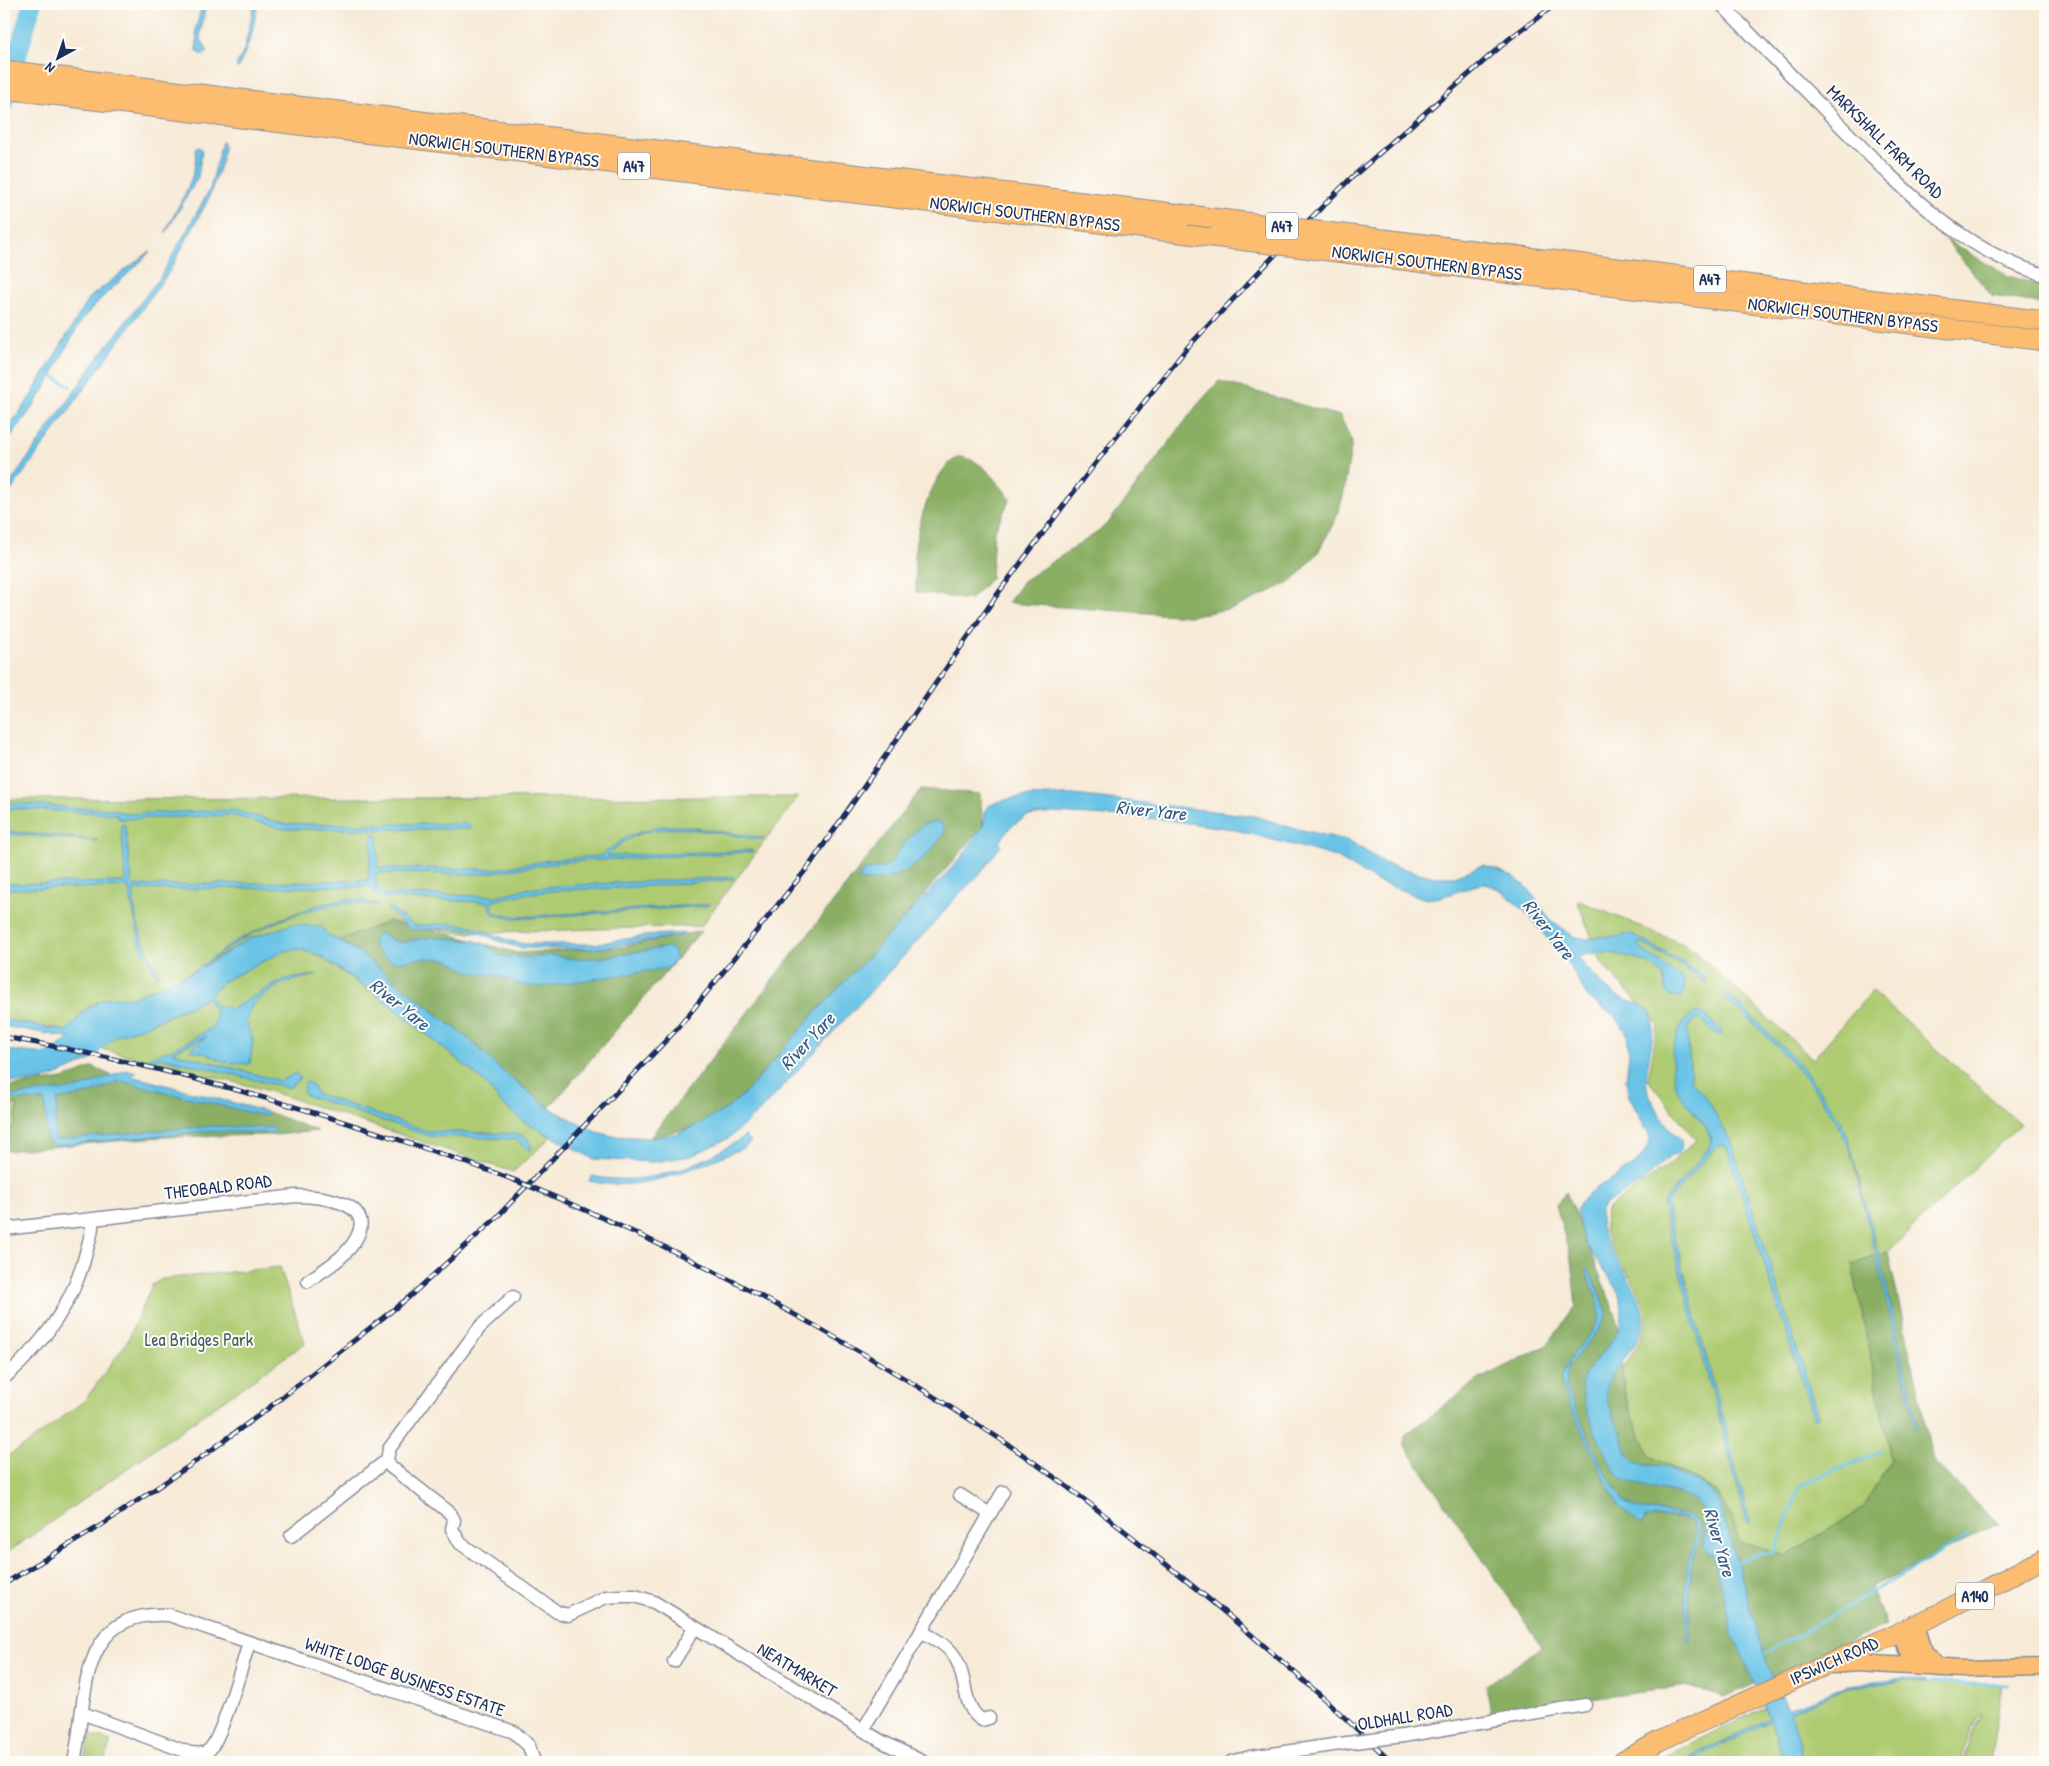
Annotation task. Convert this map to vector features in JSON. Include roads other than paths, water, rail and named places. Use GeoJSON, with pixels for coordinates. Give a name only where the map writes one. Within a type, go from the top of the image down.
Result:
{"type":"FeatureCollection","features":[{"type":"Feature","properties":{"kind":"highway","name":"NORWICH SOUTHERN BYPASS"},"geometry":{"type":"LineString","coordinates":[[4,70],[2045,321]]}},
{"type":"Feature","properties":{"kind":"highway","name":"NORWICH SOUTHERN BYPASS"},"geometry":{"type":"LineString","coordinates":[[4,89],[1394,259],[1990,333],[2045,342]]}},
{"type":"Feature","properties":{"kind":"highway","name":"IPSWICH ROAD"},"geometry":{"type":"LineString","coordinates":[[1622,1762],[1659,1741],[1980,1594],[2045,1558]]}},
{"type":"Feature","properties":{"kind":"main road"},"geometry":{"type":"LineString","coordinates":[[1908,1628],[1924,1651],[1931,1667]]}},
{"type":"Feature","properties":{"kind":"main road"},"geometry":{"type":"LineString","coordinates":[[1828,1665],[1856,1663],[1931,1667],[2045,1667]]}},
{"type":"Feature","properties":{"kind":"street","name":"MARKSHALL FARM ROAD"},"geometry":{"type":"LineString","coordinates":[[1721,4],[1852,137],[1919,201],[1976,245],[2016,265],[2045,275]]}},
{"type":"Feature","properties":{"kind":"street","name":"THEOBALD ROAD"},"geometry":{"type":"LineString","coordinates":[[4,1229],[279,1198],[307,1196],[330,1199],[346,1204],[355,1212],[361,1228],[357,1237],[324,1278],[308,1281]]}},
{"type":"Feature","properties":{"kind":"street"},"geometry":{"type":"LineString","coordinates":[[4,1378],[36,1346],[72,1295],[84,1263],[92,1219]]}},
{"type":"Feature","properties":{"kind":"street"},"geometry":{"type":"LineString","coordinates":[[291,1536],[388,1460],[389,1449],[480,1326],[513,1297]]}},
{"type":"Feature","properties":{"kind":"street","name":"NEATMARKET"},"geometry":{"type":"LineString","coordinates":[[388,1460],[398,1474],[450,1513],[454,1520],[452,1528],[460,1543],[557,1612],[568,1615],[606,1597],[635,1596],[654,1602],[863,1730],[923,1762]]}},
{"type":"Feature","properties":{"kind":"street"},"geometry":{"type":"LineString","coordinates":[[863,1730],[1003,1492]]}},
{"type":"Feature","properties":{"kind":"street"},"geometry":{"type":"LineString","coordinates":[[960,1495],[990,1514]]}},
{"type":"Feature","properties":{"kind":"street","name":"WHITE LODGE BUSINESS ESTATE"},"geometry":{"type":"LineString","coordinates":[[74,1762],[88,1669],[94,1652],[103,1638],[115,1627],[128,1620],[143,1615],[169,1615],[514,1732],[529,1746],[534,1762]]}},
{"type":"Feature","properties":{"kind":"street"},"geometry":{"type":"LineString","coordinates":[[674,1661],[694,1627]]}},
{"type":"Feature","properties":{"kind":"street"},"geometry":{"type":"LineString","coordinates":[[921,1631],[942,1643],[954,1655],[962,1670],[968,1703],[973,1715],[982,1720],[990,1718]]}},
{"type":"Feature","properties":{"kind":"street"},"geometry":{"type":"LineString","coordinates":[[82,1713],[190,1753],[200,1754],[208,1750],[218,1734],[249,1643]]}},
{"type":"Feature","properties":{"kind":"street","name":"OLDHALL ROAD"},"geometry":{"type":"LineString","coordinates":[[1230,1762],[1250,1756],[1404,1736],[1585,1705]]}},
{"type":"Feature","properties":{"kind":"street","name":"NEATMARKET"},"geometry":{"type":"LineString","coordinates":[[882,1741],[906,1762]]}},
{"type":"Feature","properties":{"kind":"water"},"geometry":{"type":"Polygon","coordinates":[[[25,4],[37,4],[33,12],[23,61],[11,60],[25,4]]]}},
{"type":"Feature","properties":{"kind":"water"},"geometry":{"type":"Polygon","coordinates":[[[202,4],[206,4],[200,37],[208,52],[202,56],[197,51],[196,29],[202,4]]]}},
{"type":"Feature","properties":{"kind":"water"},"geometry":{"type":"Polygon","coordinates":[[[254,4],[258,4],[251,37],[238,69],[236,65],[244,51],[254,4]]]}},
{"type":"Feature","properties":{"kind":"water"},"geometry":{"type":"Polygon","coordinates":[[[222,141],[224,147],[222,161],[208,200],[169,272],[4,500],[4,492],[97,359],[161,276],[210,189],[222,141]]]}},
{"type":"Feature","properties":{"kind":"water"},"geometry":{"type":"Polygon","coordinates":[[[198,147],[202,149],[198,177],[165,234],[186,192],[194,170],[196,160],[195,149],[198,147]]]}},
{"type":"Feature","properties":{"kind":"water"},"geometry":{"type":"Polygon","coordinates":[[[150,251],[99,300],[83,319],[41,394],[4,445],[4,433],[27,402],[89,298],[150,251]]]}},
{"type":"Feature","properties":{"kind":"water","name":"River Yare"},"geometry":{"type":"Polygon","coordinates":[[[1042,795],[1075,795],[1255,816],[1289,827],[1350,841],[1384,863],[1434,877],[1455,877],[1482,865],[1487,866],[1512,876],[1527,887],[1552,922],[1575,937],[1588,939],[1606,936],[1617,937],[1630,933],[1682,962],[1706,979],[1706,983],[1675,961],[1641,943],[1638,944],[1639,947],[1684,980],[1685,992],[1681,997],[1670,997],[1662,975],[1647,963],[1610,953],[1597,953],[1578,958],[1610,990],[1623,999],[1645,1007],[1650,1012],[1653,1019],[1653,1028],[1646,1078],[1648,1090],[1666,1123],[1682,1140],[1681,1150],[1677,1155],[1673,1154],[1642,1182],[1605,1204],[1600,1212],[1601,1226],[1606,1239],[1636,1293],[1643,1319],[1637,1341],[1616,1369],[1607,1386],[1608,1404],[1620,1430],[1626,1452],[1631,1458],[1639,1463],[1668,1468],[1683,1477],[1699,1483],[1712,1491],[1719,1501],[1764,1655],[1772,1677],[1788,1709],[1847,1685],[1902,1679],[1926,1679],[1926,1681],[1905,1681],[1847,1687],[1790,1712],[1806,1762],[1784,1762],[1771,1721],[1687,1762],[1681,1762],[1770,1718],[1733,1635],[1712,1553],[1707,1555],[1708,1550],[1704,1546],[1705,1524],[1703,1512],[1697,1502],[1686,1496],[1644,1486],[1620,1476],[1612,1467],[1603,1448],[1583,1397],[1583,1379],[1617,1332],[1621,1322],[1622,1311],[1618,1293],[1585,1242],[1576,1209],[1590,1192],[1638,1161],[1649,1146],[1650,1137],[1628,1094],[1626,1081],[1629,1052],[1627,1033],[1616,1017],[1587,997],[1572,969],[1525,911],[1501,890],[1486,884],[1477,885],[1441,897],[1426,899],[1376,881],[1336,857],[1232,829],[1160,819],[1054,813],[1027,816],[1010,827],[999,843],[1001,846],[979,875],[954,899],[936,921],[760,1111],[729,1138],[691,1156],[653,1162],[594,1159],[523,1121],[501,1103],[484,1082],[385,1001],[321,956],[299,949],[284,951],[222,982],[210,996],[216,1005],[231,1009],[285,979],[317,975],[282,983],[253,1003],[246,1021],[253,1040],[250,1064],[224,1062],[205,1053],[190,1050],[207,1036],[173,1052],[280,1081],[296,1073],[300,1078],[289,1088],[159,1057],[151,1062],[143,1060],[180,1046],[213,1027],[216,1013],[207,998],[143,1027],[115,1036],[91,1060],[53,1077],[31,1082],[4,1082],[4,1050],[47,1054],[70,1038],[4,1026],[4,1020],[67,1031],[84,1011],[96,1003],[109,997],[132,998],[195,971],[232,943],[278,920],[317,905],[349,899],[362,900],[379,905],[349,903],[310,910],[290,917],[234,944],[202,968],[248,939],[293,924],[321,927],[330,936],[357,951],[470,1040],[499,1068],[549,1108],[597,1132],[612,1136],[654,1138],[676,1134],[728,1108],[746,1092],[817,1011],[961,858],[983,826],[986,808],[994,803],[1016,798],[1042,795]]]}},
{"type":"Feature","properties":{"kind":"water"},"geometry":{"type":"Polygon","coordinates":[[[4,802],[73,808],[112,809],[127,814],[233,810],[284,824],[469,824],[472,826],[469,829],[283,829],[231,815],[120,819],[116,814],[4,808],[4,802]]]}},
{"type":"Feature","properties":{"kind":"water"},"geometry":{"type":"Polygon","coordinates":[[[940,822],[945,830],[930,852],[920,861],[897,875],[884,879],[858,880],[865,870],[884,868],[890,864],[903,845],[922,825],[940,822]]]}},
{"type":"Feature","properties":{"kind":"water"},"geometry":{"type":"Polygon","coordinates":[[[121,824],[125,825],[132,883],[134,886],[368,880],[373,834],[378,836],[378,868],[494,869],[550,860],[600,856],[628,836],[660,826],[683,826],[764,838],[754,839],[685,829],[668,829],[636,835],[621,844],[607,856],[752,850],[753,852],[562,862],[481,874],[376,873],[377,885],[385,894],[496,896],[525,889],[556,886],[734,877],[734,879],[675,884],[537,892],[491,902],[495,913],[518,917],[710,904],[708,906],[516,919],[494,915],[487,902],[385,898],[379,896],[369,886],[134,890],[135,911],[138,923],[149,955],[159,974],[158,977],[141,947],[128,887],[4,889],[4,884],[126,882],[121,824]]]}},
{"type":"Feature","properties":{"kind":"water"},"geometry":{"type":"Polygon","coordinates":[[[4,831],[99,841],[9,834],[4,833],[4,831]]]}},
{"type":"Feature","properties":{"kind":"water"},"geometry":{"type":"Polygon","coordinates":[[[389,907],[415,926],[447,923],[472,926],[510,941],[525,944],[594,944],[652,935],[684,933],[684,935],[601,948],[522,948],[506,944],[473,930],[452,928],[411,930],[390,912],[389,907]]]}},
{"type":"Feature","properties":{"kind":"water"},"geometry":{"type":"Polygon","coordinates":[[[379,933],[399,943],[432,937],[476,941],[485,944],[499,956],[531,958],[551,955],[573,959],[599,958],[668,947],[674,951],[675,960],[668,968],[540,987],[522,985],[498,976],[470,972],[446,959],[425,958],[394,962],[384,957],[375,949],[373,939],[379,933]]]}},
{"type":"Feature","properties":{"kind":"water"},"geometry":{"type":"Polygon","coordinates":[[[1729,995],[1797,1061],[1830,1104],[1847,1134],[1882,1267],[1918,1428],[1916,1429],[1857,1174],[1847,1144],[1832,1115],[1805,1078],[1759,1029],[1725,998],[1729,995]]]}},
{"type":"Feature","properties":{"kind":"water"},"geometry":{"type":"Polygon","coordinates":[[[1696,1012],[1704,1014],[1722,1032],[1721,1035],[1717,1035],[1700,1019],[1695,1020],[1687,1029],[1691,1081],[1708,1100],[1732,1144],[1818,1416],[1814,1419],[1726,1145],[1715,1148],[1666,1204],[1750,1522],[1747,1523],[1662,1204],[1708,1149],[1711,1142],[1706,1128],[1678,1091],[1673,1070],[1673,1047],[1676,1037],[1688,1018],[1696,1012]]]}},
{"type":"Feature","properties":{"kind":"water"},"geometry":{"type":"Polygon","coordinates":[[[127,1070],[137,1072],[131,1076],[268,1112],[265,1115],[260,1115],[120,1081],[89,1094],[57,1100],[54,1140],[213,1126],[273,1128],[277,1130],[271,1133],[206,1131],[53,1146],[47,1138],[45,1101],[8,1099],[10,1096],[79,1088],[127,1070]]]}},
{"type":"Feature","properties":{"kind":"water"},"geometry":{"type":"Polygon","coordinates":[[[305,1081],[311,1084],[317,1094],[427,1131],[519,1134],[527,1138],[532,1148],[529,1150],[515,1139],[429,1136],[307,1096],[303,1093],[305,1081]]]}},
{"type":"Feature","properties":{"kind":"water"},"geometry":{"type":"Polygon","coordinates":[[[745,1136],[751,1142],[743,1148],[668,1177],[629,1184],[589,1181],[592,1176],[632,1179],[672,1172],[710,1157],[745,1136]]]}},
{"type":"Feature","properties":{"kind":"water"},"geometry":{"type":"Polygon","coordinates":[[[1589,1269],[1607,1312],[1598,1331],[1568,1365],[1566,1389],[1602,1466],[1624,1502],[1642,1510],[1687,1515],[1699,1524],[1700,1538],[1692,1561],[1690,1581],[1690,1643],[1688,1642],[1686,1581],[1688,1562],[1696,1535],[1694,1526],[1687,1519],[1670,1516],[1646,1518],[1642,1525],[1620,1508],[1563,1391],[1562,1377],[1565,1366],[1594,1329],[1598,1319],[1599,1308],[1596,1294],[1586,1271],[1589,1269]]]}},
{"type":"Feature","properties":{"kind":"waterway"},"geometry":{"type":"LineString","coordinates":[[4,104],[32,4]]}},
{"type":"Feature","properties":{"kind":"waterway"},"geometry":{"type":"LineString","coordinates":[[52,376],[70,386]]}},
{"type":"Feature","properties":{"kind":"waterway","name":"River Yare"},"geometry":{"type":"LineString","coordinates":[[1737,1561],[1775,1552],[1799,1486],[1880,1452]]}},
{"type":"Feature","properties":{"kind":"waterway"},"geometry":{"type":"LineString","coordinates":[[1764,1655],[1968,1536]]}},
{"type":"Feature","properties":{"kind":"waterway"},"geometry":{"type":"LineString","coordinates":[[1932,1682],[2009,1684]]}},
{"type":"Feature","properties":{"kind":"railway"},"geometry":{"type":"LineString","coordinates":[[4,1584],[100,1526],[195,1462],[266,1410],[408,1298],[495,1219],[677,1029],[809,866],[999,592],[1091,469],[1187,348],[1349,180],[1509,39],[1556,4]]}},
{"type":"Feature","properties":{"kind":"railway"},"geometry":{"type":"LineString","coordinates":[[4,1037],[145,1066],[237,1090],[419,1146],[527,1185],[604,1218],[713,1271],[821,1329],[926,1391],[1046,1471],[1135,1539],[1247,1631],[1335,1708],[1391,1762]]}},
{"type":"Feature","properties":{"kind":"park label","name":"Lea Bridges Park"},"geometry":{"type":"Point","coordinates":[199,1340]}}]}
